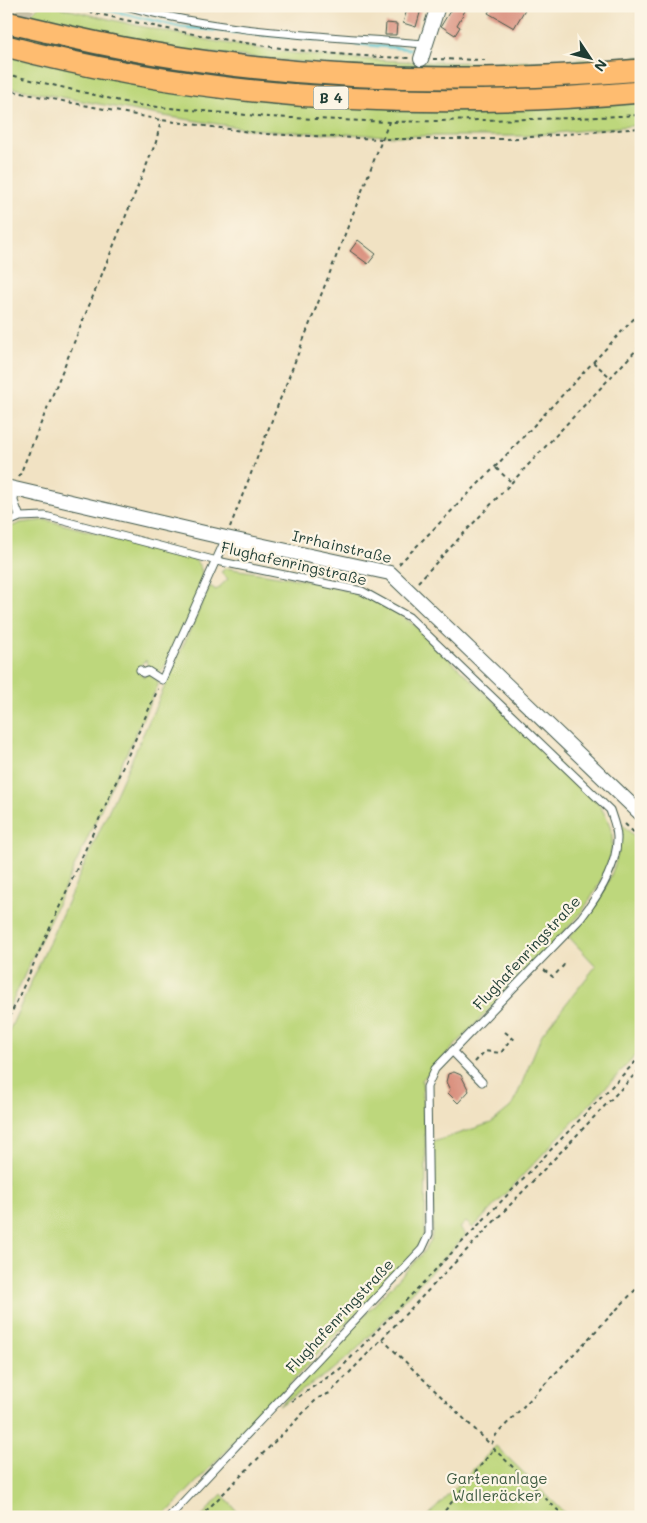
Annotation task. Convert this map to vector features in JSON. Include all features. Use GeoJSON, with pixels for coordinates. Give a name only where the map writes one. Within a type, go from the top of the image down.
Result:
{"type":"FeatureCollection","features":[{"type":"Feature","properties":{"kind":"main road","name":"B 4"},"geometry":{"type":"LineString","coordinates":[[6,22],[195,61],[258,69],[346,76],[469,79],[641,70]]}},
{"type":"Feature","properties":{"kind":"main road","name":"B 4"},"geometry":{"type":"LineString","coordinates":[[16,48],[177,81],[316,97],[436,102],[641,92]]}},
{"type":"Feature","properties":{"kind":"street"},"geometry":{"type":"LineString","coordinates":[[421,59],[424,44],[438,6]]}},
{"type":"Feature","properties":{"kind":"street","name":"Irrhainstraße"},"geometry":{"type":"LineString","coordinates":[[10,488],[226,538],[390,573],[641,814]]}},
{"type":"Feature","properties":{"kind":"lane"},"geometry":{"type":"LineString","coordinates":[[126,6],[212,24],[262,31],[424,44]]}},
{"type":"Feature","properties":{"kind":"lane"},"geometry":{"type":"LineString","coordinates":[[10,488],[20,517]]}},
{"type":"Feature","properties":{"kind":"lane","name":"Flughafenringstraße"},"geometry":{"type":"LineString","coordinates":[[6,523],[20,517],[45,516],[216,560],[362,591],[410,617],[610,810],[617,837],[613,858],[598,895],[581,918],[435,1069],[427,1087],[429,1234],[422,1249],[169,1517]]}},
{"type":"Feature","properties":{"kind":"lane"},"geometry":{"type":"LineString","coordinates":[[140,670],[143,673],[148,670],[162,680],[226,538]]}},
{"type":"Feature","properties":{"kind":"lane"},"geometry":{"type":"LineString","coordinates":[[452,1051],[482,1082]]}},
{"type":"Feature","properties":{"kind":"path"},"geometry":{"type":"LineString","coordinates":[[6,90],[161,120],[265,134],[382,139],[506,139],[641,128]]}},
{"type":"Feature","properties":{"kind":"path"},"geometry":{"type":"LineString","coordinates":[[10,488],[156,142],[161,120]]}},
{"type":"Feature","properties":{"kind":"path"},"geometry":{"type":"LineString","coordinates":[[226,538],[389,122]]}},
{"type":"Feature","properties":{"kind":"path"},"geometry":{"type":"LineString","coordinates":[[390,573],[495,467],[641,311]]}},
{"type":"Feature","properties":{"kind":"path"},"geometry":{"type":"LineString","coordinates":[[410,591],[510,481],[641,344]]}},
{"type":"Feature","properties":{"kind":"path"},"geometry":{"type":"LineString","coordinates":[[593,361],[610,377]]}},
{"type":"Feature","properties":{"kind":"path"},"geometry":{"type":"LineString","coordinates":[[495,467],[510,481]]}},
{"type":"Feature","properties":{"kind":"path"},"geometry":{"type":"LineString","coordinates":[[6,1025],[162,680]]}},
{"type":"Feature","properties":{"kind":"path"},"geometry":{"type":"LineString","coordinates":[[610,810],[641,839]]}},
{"type":"Feature","properties":{"kind":"path"},"geometry":{"type":"LineString","coordinates":[[538,964],[553,977],[564,965],[566,967]]}},
{"type":"Feature","properties":{"kind":"path"},"geometry":{"type":"LineString","coordinates":[[504,1032],[515,1040]]}},
{"type":"Feature","properties":{"kind":"path"},"geometry":{"type":"LineString","coordinates":[[469,1068],[485,1051],[501,1053],[512,1037]]}},
{"type":"Feature","properties":{"kind":"path"},"geometry":{"type":"LineString","coordinates":[[287,1405],[340,1369],[641,1056]]}},
{"type":"Feature","properties":{"kind":"path"},"geometry":{"type":"LineString","coordinates":[[200,1517],[318,1398],[330,1393],[641,1068]]}},
{"type":"Feature","properties":{"kind":"path"},"geometry":{"type":"LineString","coordinates":[[491,1445],[496,1435],[641,1284]]}},
{"type":"Feature","properties":{"kind":"path"},"geometry":{"type":"LineString","coordinates":[[382,1339],[566,1517]]}},
{"type":"Feature","properties":{"kind":"path"},"geometry":{"type":"LineString","coordinates":[[440,1517],[494,1449]]}},
{"type":"Feature","properties":{"kind":"green space"},"geometry":{"type":"Polygon","coordinates":[[[39,6],[53,6],[212,41],[309,55],[433,62],[558,61],[641,57],[641,63],[392,71],[158,48],[29,16],[39,6]]]}},
{"type":"Feature","properties":{"kind":"green space"},"geometry":{"type":"Polygon","coordinates":[[[23,32],[187,65],[641,74],[641,86],[397,94],[179,74],[15,40],[23,32]]]}},
{"type":"Feature","properties":{"kind":"green space"},"geometry":{"type":"Polygon","coordinates":[[[6,56],[148,82],[641,98],[641,125],[524,136],[393,136],[250,129],[164,116],[6,87],[6,56]]]}},
{"type":"Feature","properties":{"kind":"green space"},"geometry":{"type":"Polygon","coordinates":[[[46,520],[192,558],[201,568],[202,573],[201,584],[194,607],[167,663],[160,673],[148,667],[146,660],[136,670],[144,677],[147,673],[158,681],[158,685],[6,1015],[6,529],[20,523],[46,520]]]}},
{"type":"Feature","properties":{"kind":"green space"},"geometry":{"type":"Polygon","coordinates":[[[226,568],[304,580],[344,590],[373,600],[413,624],[596,800],[610,826],[612,846],[610,857],[601,879],[577,918],[422,1080],[426,1158],[425,1230],[422,1241],[413,1254],[163,1517],[6,1517],[6,1038],[210,586],[216,590],[228,579],[221,572],[226,568]]]}},
{"type":"Feature","properties":{"kind":"green space"},"geometry":{"type":"Polygon","coordinates":[[[619,822],[641,842],[641,1050],[473,1228],[466,1222],[460,1228],[466,1235],[356,1350],[333,1370],[279,1406],[421,1255],[431,1240],[433,1227],[433,1142],[491,1123],[513,1105],[542,1034],[596,966],[569,937],[590,912],[607,885],[617,855],[619,822]]]}},
{"type":"Feature","properties":{"kind":"green space","name":"Gartenanlage Walleräcker"},"geometry":{"type":"Polygon","coordinates":[[[496,1446],[569,1517],[427,1517],[496,1446]]]}},
{"type":"Feature","properties":{"kind":"green space"},"geometry":{"type":"Polygon","coordinates":[[[222,1494],[242,1517],[201,1517],[222,1494]]]}},
{"type":"Feature","properties":{"kind":"building"},"geometry":{"type":"Polygon","coordinates":[[[408,6],[422,6],[416,27],[403,23],[408,6]]]}},
{"type":"Feature","properties":{"kind":"building"},"geometry":{"type":"Polygon","coordinates":[[[453,6],[466,9],[457,25],[460,27],[455,35],[441,26],[453,6]]]}},
{"type":"Feature","properties":{"kind":"building"},"geometry":{"type":"Polygon","coordinates":[[[492,6],[527,6],[514,28],[488,13],[492,6]]]}},
{"type":"Feature","properties":{"kind":"building"},"geometry":{"type":"Polygon","coordinates":[[[386,23],[397,24],[396,35],[385,35],[386,23]]]}},
{"type":"Feature","properties":{"kind":"building"},"geometry":{"type":"Polygon","coordinates":[[[358,240],[376,254],[368,264],[350,251],[358,240]]]}},
{"type":"Feature","properties":{"kind":"building"},"geometry":{"type":"Polygon","coordinates":[[[454,1072],[461,1075],[469,1091],[458,1103],[448,1093],[450,1090],[446,1082],[448,1074],[454,1072]]]}},
{"type":"Feature","properties":{"kind":"waterway"},"geometry":{"type":"LineString","coordinates":[[91,6],[181,27],[410,49]]}},
{"type":"Feature","properties":{"kind":"tunnel"},"geometry":{"type":"LineString","coordinates":[[6,34],[30,6]]}}]}
